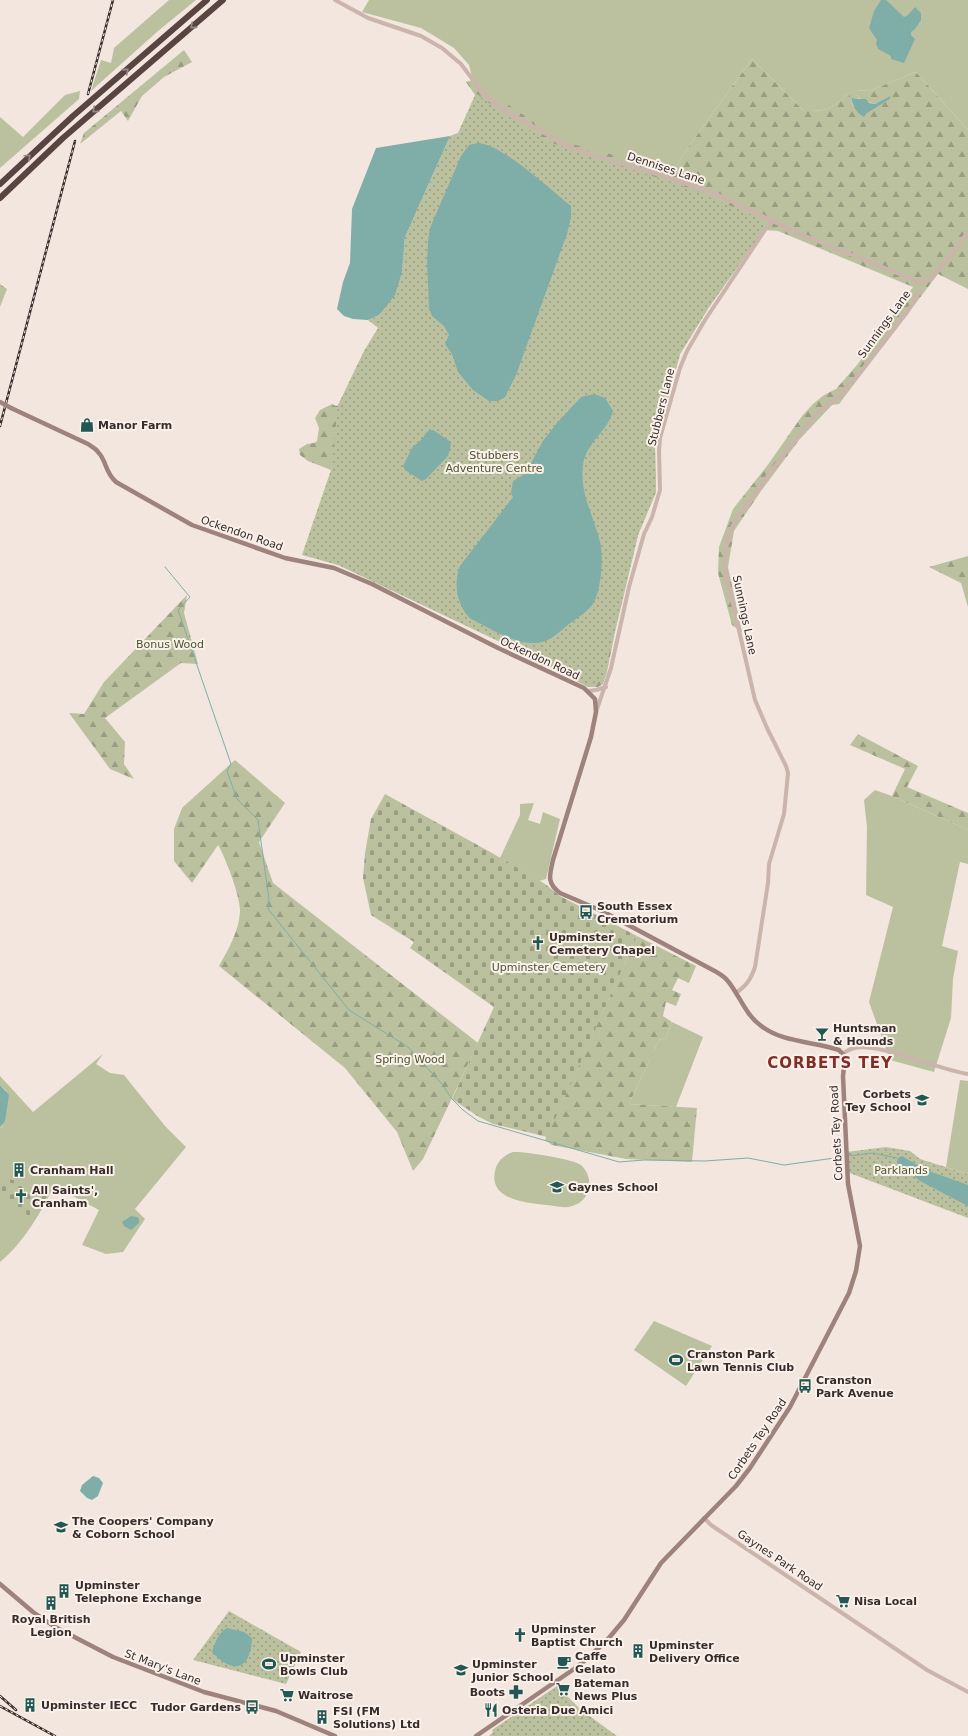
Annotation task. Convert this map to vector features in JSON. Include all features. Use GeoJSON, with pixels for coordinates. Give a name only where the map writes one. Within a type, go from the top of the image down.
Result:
{"type":"FeatureCollection","features":[{"type":"Feature","properties":{"kind":"highway"},"geometry":{"type":"LineString","coordinates":[[0,184],[68,120],[207,0]]}},
{"type":"Feature","properties":{"kind":"highway"},"geometry":{"type":"LineString","coordinates":[[0,198],[62,138],[223,0]]}},
{"type":"Feature","properties":{"kind":"main road","name":"Ockendon Road"},"geometry":{"type":"LineString","coordinates":[[0,402],[88,444],[103,458],[109,476],[116,482],[192,525],[285,558],[334,568],[372,584],[498,648],[588,691],[595,699],[596,712],[591,737],[552,860],[551,884],[560,893],[602,911],[709,968],[726,979],[758,1024],[769,1032],[779,1036],[833,1048],[843,1053]]}},
{"type":"Feature","properties":{"kind":"main road","name":"Corbets Tey Road"},"geometry":{"type":"LineString","coordinates":[[476,1736],[553,1684],[593,1654],[624,1620],[661,1563],[736,1486],[790,1407],[849,1293],[856,1271],[860,1246],[848,1184],[843,1076],[845,1057],[843,1053]]}},
{"type":"Feature","properties":{"kind":"main road","name":"St Mary's Lane"},"geometry":{"type":"LineString","coordinates":[[0,1584],[33,1612],[58,1629],[112,1656],[204,1692],[276,1711],[335,1736]]}},
{"type":"Feature","properties":{"kind":"street","name":"Dennises Lane"},"geometry":{"type":"LineString","coordinates":[[335,0],[368,18],[421,36],[442,48],[454,57],[482,92],[498,106],[565,145],[585,153],[670,178],[718,195],[771,221],[917,281],[924,282],[928,280],[968,232]]}},
{"type":"Feature","properties":{"kind":"street","name":"Stubbers Lane"},"geometry":{"type":"LineString","coordinates":[[596,712],[606,687],[639,552],[660,490],[658,451],[660,438],[680,368],[687,351],[705,320],[771,221]]}},
{"type":"Feature","properties":{"kind":"street","name":"Sunnings Lane"},"geometry":{"type":"LineString","coordinates":[[736,993],[745,987],[751,978],[755,967],[768,883],[769,864],[784,814],[788,774],[786,766],[759,713],[753,694],[724,565],[728,537],[733,525],[775,466],[819,411],[835,400],[859,374],[908,311],[920,291]]}},
{"type":"Feature","properties":{"kind":"street"},"geometry":{"type":"LineString","coordinates":[[588,691],[606,687]]}},
{"type":"Feature","properties":{"kind":"street"},"geometry":{"type":"LineString","coordinates":[[843,1053],[855,1047],[882,1050],[955,1072],[968,1074]]}},
{"type":"Feature","properties":{"kind":"street","name":"Gaynes Park Road"},"geometry":{"type":"LineString","coordinates":[[704,1518],[927,1670],[968,1692]]}},
{"type":"Feature","properties":{"kind":"green space"},"geometry":{"type":"Polygon","coordinates":[[[169,0],[196,0],[158,31],[91,91],[101,60],[111,63],[114,48],[169,0]]]}},
{"type":"Feature","properties":{"kind":"green space"},"geometry":{"type":"Polygon","coordinates":[[[369,0],[968,0],[968,130],[916,72],[869,91],[856,90],[856,95],[860,98],[851,98],[850,94],[847,94],[837,103],[823,110],[804,111],[752,59],[689,146],[666,183],[549,142],[476,93],[469,65],[454,48],[421,28],[362,12],[369,0]]]}},
{"type":"Feature","properties":{"kind":"green space"},"geometry":{"type":"Polygon","coordinates":[[[184,50],[192,62],[164,77],[142,96],[128,121],[121,111],[80,144],[84,133],[184,50]]]}},
{"type":"Feature","properties":{"kind":"green space"},"geometry":{"type":"Polygon","coordinates":[[[752,59],[804,111],[823,110],[837,103],[847,94],[850,94],[853,106],[866,114],[890,99],[890,96],[875,104],[858,97],[854,92],[856,90],[869,91],[916,72],[968,130],[968,289],[938,274],[839,404],[832,405],[799,440],[761,491],[734,531],[728,567],[742,632],[732,625],[718,573],[719,547],[733,509],[767,466],[802,416],[824,395],[836,389],[857,365],[913,287],[778,231],[764,230],[709,307],[680,354],[655,447],[656,492],[638,535],[607,672],[603,684],[598,687],[588,687],[570,677],[586,674],[572,667],[544,667],[504,646],[503,638],[671,217],[483,106],[466,82],[477,79],[490,92],[522,114],[572,144],[625,158],[672,173],[689,146],[752,59]]]}},
{"type":"Feature","properties":{"kind":"green space"},"geometry":{"type":"Polygon","coordinates":[[[80,91],[79,99],[0,168],[0,117],[23,137],[65,95],[80,91]]]}},
{"type":"Feature","properties":{"kind":"green space","name":"Stubbers Adventure Centre"},"geometry":{"type":"Polygon","coordinates":[[[476,93],[498,110],[549,142],[683,186],[757,217],[763,225],[763,231],[709,307],[680,354],[655,447],[656,492],[638,535],[603,679],[594,684],[586,683],[338,565],[302,555],[331,470],[338,405],[364,351],[378,328],[368,320],[379,315],[402,272],[405,237],[450,136],[458,133],[476,93]]]}},
{"type":"Feature","properties":{"kind":"green space"},"geometry":{"type":"Polygon","coordinates":[[[0,284],[7,289],[0,307],[0,284]]]}},
{"type":"Feature","properties":{"kind":"green space"},"geometry":{"type":"Polygon","coordinates":[[[332,404],[336,406],[342,404],[331,470],[308,461],[300,455],[299,449],[307,444],[317,441],[319,428],[315,418],[320,410],[332,404]]]}},
{"type":"Feature","properties":{"kind":"green space"},"geometry":{"type":"Polygon","coordinates":[[[968,556],[968,607],[961,583],[929,567],[968,556]]]}},
{"type":"Feature","properties":{"kind":"green space","name":"Bonus Wood"},"geometry":{"type":"Polygon","coordinates":[[[187,595],[184,613],[198,664],[181,663],[105,718],[125,742],[124,764],[134,779],[110,769],[69,713],[84,714],[104,682],[187,595]]]}},
{"type":"Feature","properties":{"kind":"green space"},"geometry":{"type":"Polygon","coordinates":[[[858,734],[918,766],[907,787],[968,813],[968,830],[892,796],[905,769],[850,745],[858,734]]]}},
{"type":"Feature","properties":{"kind":"green space","name":"Spring Wood"},"geometry":{"type":"Polygon","coordinates":[[[235,760],[285,803],[259,842],[273,883],[478,1043],[423,1159],[413,1171],[397,1132],[345,1068],[219,966],[238,926],[240,906],[232,877],[225,858],[218,845],[192,883],[174,861],[174,829],[182,808],[235,760]]]}},
{"type":"Feature","properties":{"kind":"green space"},"geometry":{"type":"Polygon","coordinates":[[[875,790],[892,796],[968,830],[968,864],[960,862],[942,946],[958,951],[953,979],[951,1018],[934,1072],[890,1060],[869,1002],[893,907],[866,895],[867,827],[864,800],[875,790]]]}},
{"type":"Feature","properties":{"kind":"green space","name":"Upminster Cemetery"},"geometry":{"type":"Polygon","coordinates":[[[385,794],[492,853],[545,884],[560,896],[637,936],[547,1137],[493,1124],[479,1117],[452,1099],[494,1007],[410,948],[414,942],[371,915],[363,878],[365,853],[371,819],[385,794]]]}},
{"type":"Feature","properties":{"kind":"green space"},"geometry":{"type":"Polygon","coordinates":[[[534,803],[528,820],[540,824],[543,812],[560,819],[546,879],[539,881],[500,858],[520,815],[520,804],[534,803]]]}},
{"type":"Feature","properties":{"kind":"green space"},"geometry":{"type":"Polygon","coordinates":[[[637,936],[696,966],[689,983],[678,978],[672,990],[681,994],[676,1006],[666,1002],[663,1016],[672,1022],[666,1038],[659,1040],[629,1104],[697,1108],[692,1162],[626,1159],[552,1145],[545,1140],[637,936]]]}},
{"type":"Feature","properties":{"kind":"green space"},"geometry":{"type":"Polygon","coordinates":[[[672,1022],[703,1037],[676,1107],[629,1104],[659,1040],[666,1038],[672,1022]]]}},
{"type":"Feature","properties":{"kind":"green space"},"geometry":{"type":"Polygon","coordinates":[[[103,1054],[96,1064],[110,1073],[124,1075],[165,1126],[186,1147],[135,1209],[145,1219],[123,1252],[106,1254],[82,1245],[99,1210],[54,1186],[24,1237],[0,1262],[0,1128],[2,1127],[6,1091],[0,1085],[0,1076],[33,1112],[103,1054]]]}},
{"type":"Feature","properties":{"kind":"green space"},"geometry":{"type":"Polygon","coordinates":[[[960,1080],[968,1081],[968,1174],[946,1167],[960,1080]]]}},
{"type":"Feature","properties":{"kind":"green space","name":"Parklands"},"geometry":{"type":"Polygon","coordinates":[[[886,1147],[910,1151],[920,1159],[968,1174],[968,1218],[847,1172],[846,1152],[886,1147]]]}},
{"type":"Feature","properties":{"kind":"green space"},"geometry":{"type":"Polygon","coordinates":[[[513,1152],[569,1160],[581,1165],[588,1176],[589,1188],[587,1194],[578,1203],[565,1207],[525,1202],[505,1195],[498,1190],[495,1182],[495,1171],[497,1164],[501,1159],[513,1152]]]}},
{"type":"Feature","properties":{"kind":"green space"},"geometry":{"type":"Polygon","coordinates":[[[9,1179],[32,1186],[47,1197],[35,1219],[13,1207],[0,1197],[0,1187],[9,1179]]]}},
{"type":"Feature","properties":{"kind":"green space","name":"Cranston Park Lawn Tennis Club"},"geometry":{"type":"Polygon","coordinates":[[[654,1321],[712,1346],[686,1386],[634,1350],[654,1321]]]}},
{"type":"Feature","properties":{"kind":"green space"},"geometry":{"type":"Polygon","coordinates":[[[229,1611],[301,1652],[286,1684],[193,1660],[229,1611]]]}},
{"type":"Feature","properties":{"kind":"green space"},"geometry":{"type":"Polygon","coordinates":[[[557,1686],[580,1709],[617,1736],[489,1736],[493,1732],[492,1730],[557,1686]]]}},
{"type":"Feature","properties":{"kind":"water"},"geometry":{"type":"Polygon","coordinates":[[[881,0],[886,0],[904,17],[908,15],[915,7],[921,13],[921,20],[911,32],[911,35],[915,39],[904,63],[891,59],[891,56],[878,49],[876,43],[877,40],[869,28],[874,11],[881,0]]]}},
{"type":"Feature","properties":{"kind":"water"},"geometry":{"type":"Polygon","coordinates":[[[890,96],[890,99],[866,114],[864,117],[855,109],[851,98],[866,99],[869,103],[875,104],[890,96]]]}},
{"type":"Feature","properties":{"kind":"water"},"geometry":{"type":"Polygon","coordinates":[[[450,136],[405,237],[402,272],[395,295],[379,315],[368,320],[353,319],[344,316],[337,309],[343,282],[350,263],[352,209],[376,148],[450,136]]]}},
{"type":"Feature","properties":{"kind":"water"},"geometry":{"type":"Polygon","coordinates":[[[478,143],[488,145],[513,159],[571,206],[571,217],[567,234],[516,375],[505,397],[498,401],[489,401],[473,390],[458,372],[452,354],[445,344],[449,335],[444,326],[432,316],[429,308],[427,262],[430,228],[461,156],[469,145],[478,143]]]}},
{"type":"Feature","properties":{"kind":"water"},"geometry":{"type":"Polygon","coordinates":[[[594,394],[605,398],[613,411],[606,425],[592,444],[585,457],[582,475],[585,495],[600,542],[602,555],[601,572],[596,596],[592,605],[586,611],[549,639],[542,642],[533,643],[515,640],[471,619],[466,614],[462,608],[457,587],[460,566],[513,497],[511,493],[513,481],[525,474],[543,441],[557,423],[581,397],[594,394]]]}},
{"type":"Feature","properties":{"kind":"water"},"geometry":{"type":"Polygon","coordinates":[[[433,430],[448,440],[451,444],[448,456],[426,479],[422,481],[405,470],[403,466],[412,448],[428,431],[433,430]]]}},
{"type":"Feature","properties":{"kind":"water"},"geometry":{"type":"Polygon","coordinates":[[[0,1085],[9,1095],[5,1121],[0,1128],[0,1085]]]}},
{"type":"Feature","properties":{"kind":"water"},"geometry":{"type":"Polygon","coordinates":[[[902,1156],[926,1170],[968,1185],[968,1206],[920,1181],[897,1163],[898,1158],[902,1156]]]}},
{"type":"Feature","properties":{"kind":"water"},"geometry":{"type":"Polygon","coordinates":[[[131,1216],[137,1217],[139,1219],[139,1223],[131,1230],[124,1226],[122,1222],[131,1216]]]}},
{"type":"Feature","properties":{"kind":"water"},"geometry":{"type":"Polygon","coordinates":[[[93,1476],[99,1478],[103,1483],[98,1496],[92,1500],[87,1498],[80,1491],[82,1485],[93,1476]]]}},
{"type":"Feature","properties":{"kind":"water"},"geometry":{"type":"Polygon","coordinates":[[[227,1628],[244,1632],[252,1638],[251,1649],[248,1657],[240,1666],[227,1664],[212,1652],[219,1635],[227,1628]]]}},
{"type":"Feature","properties":{"kind":"waterway"},"geometry":{"type":"LineString","coordinates":[[165,567],[190,597],[178,610],[231,764],[227,771],[237,799],[258,820],[269,899],[268,909],[349,1010],[408,1047],[442,1084],[452,1099],[463,1110],[478,1121],[619,1162],[644,1160],[705,1161],[748,1158],[784,1165],[842,1157]]}},
{"type":"Feature","properties":{"kind":"waterway"},"geometry":{"type":"LineString","coordinates":[[849,1156],[873,1153],[897,1158]]}},
{"type":"Feature","properties":{"kind":"railway"},"geometry":{"type":"LineString","coordinates":[[88,94],[113,0]]}},
{"type":"Feature","properties":{"kind":"railway"},"geometry":{"type":"LineString","coordinates":[[0,426],[75,141]]}},
{"type":"Feature","properties":{"kind":"railway"},"geometry":{"type":"LineString","coordinates":[[0,1696],[16,1710]]}},
{"type":"Feature","properties":{"kind":"railway"},"geometry":{"type":"LineString","coordinates":[[0,1706],[55,1736]]}},
{"type":"Feature","properties":{"kind":"place","name":"Manor Farm"},"geometry":{"type":"Point","coordinates":[87,425]}},
{"type":"Feature","properties":{"kind":"place","name":"South Essex Crematorium"},"geometry":{"type":"Point","coordinates":[586,912]}},
{"type":"Feature","properties":{"kind":"place","name":"Upminster Cemetery Chapel"},"geometry":{"type":"Point","coordinates":[538,943]}},
{"type":"Feature","properties":{"kind":"place","name":"Huntsman & Hounds"},"geometry":{"type":"Point","coordinates":[822,1034]}},
{"type":"Feature","properties":{"kind":"place","name":"Corbets Tey School"},"geometry":{"type":"Point","coordinates":[922,1100]}},
{"type":"Feature","properties":{"kind":"place","name":"Cranham Hall"},"geometry":{"type":"Point","coordinates":[19,1170]}},
{"type":"Feature","properties":{"kind":"place","name":"Gaynes School"},"geometry":{"type":"Point","coordinates":[557,1187]}},
{"type":"Feature","properties":{"kind":"place","name":"All Saints', Cranham"},"geometry":{"type":"Point","coordinates":[21,1196]}},
{"type":"Feature","properties":{"kind":"place","name":"Cranston Park Lawn Tennis Club"},"geometry":{"type":"Point","coordinates":[676,1360]}},
{"type":"Feature","properties":{"kind":"place","name":"Cranston Park Avenue"},"geometry":{"type":"Point","coordinates":[805,1386]}},
{"type":"Feature","properties":{"kind":"place","name":"The Coopers' Company & Coborn School"},"geometry":{"type":"Point","coordinates":[61,1527]}},
{"type":"Feature","properties":{"kind":"place","name":"Upminster Telephone Exchange"},"geometry":{"type":"Point","coordinates":[64,1591]}},
{"type":"Feature","properties":{"kind":"place","name":"Nisa Local"},"geometry":{"type":"Point","coordinates":[843,1601]}},
{"type":"Feature","properties":{"kind":"place","name":"Royal British Legion"},"geometry":{"type":"Point","coordinates":[51,1603]}},
{"type":"Feature","properties":{"kind":"place","name":"Upminster Baptist Church"},"geometry":{"type":"Point","coordinates":[520,1635]}},
{"type":"Feature","properties":{"kind":"place","name":"Upminster Delivery Office"},"geometry":{"type":"Point","coordinates":[638,1651]}},
{"type":"Feature","properties":{"kind":"place","name":"Caffe Gelato"},"geometry":{"type":"Point","coordinates":[564,1662]}},
{"type":"Feature","properties":{"kind":"place","name":"Upminster Bowls Club"},"geometry":{"type":"Point","coordinates":[269,1664]}},
{"type":"Feature","properties":{"kind":"place","name":"Upminster Junior School"},"geometry":{"type":"Point","coordinates":[461,1670]}},
{"type":"Feature","properties":{"kind":"place","name":"Bateman News Plus"},"geometry":{"type":"Point","coordinates":[563,1689]}},
{"type":"Feature","properties":{"kind":"place","name":"Boots"},"geometry":{"type":"Point","coordinates":[516,1692]}},
{"type":"Feature","properties":{"kind":"place","name":"Waitrose"},"geometry":{"type":"Point","coordinates":[287,1695]}},
{"type":"Feature","properties":{"kind":"place","name":"Upminster IECC"},"geometry":{"type":"Point","coordinates":[30,1705]}},
{"type":"Feature","properties":{"kind":"place","name":"Tudor Gardens"},"geometry":{"type":"Point","coordinates":[252,1707]}},
{"type":"Feature","properties":{"kind":"place","name":"Osteria Due Amici"},"geometry":{"type":"Point","coordinates":[491,1710]}},
{"type":"Feature","properties":{"kind":"place","name":"FSI (FM Solutions) Ltd"},"geometry":{"type":"Point","coordinates":[322,1717]}},
{"type":"Feature","properties":{"kind":"district","name":"CORBETS TEY"},"geometry":{"type":"Point","coordinates":[830,1063]}}]}
